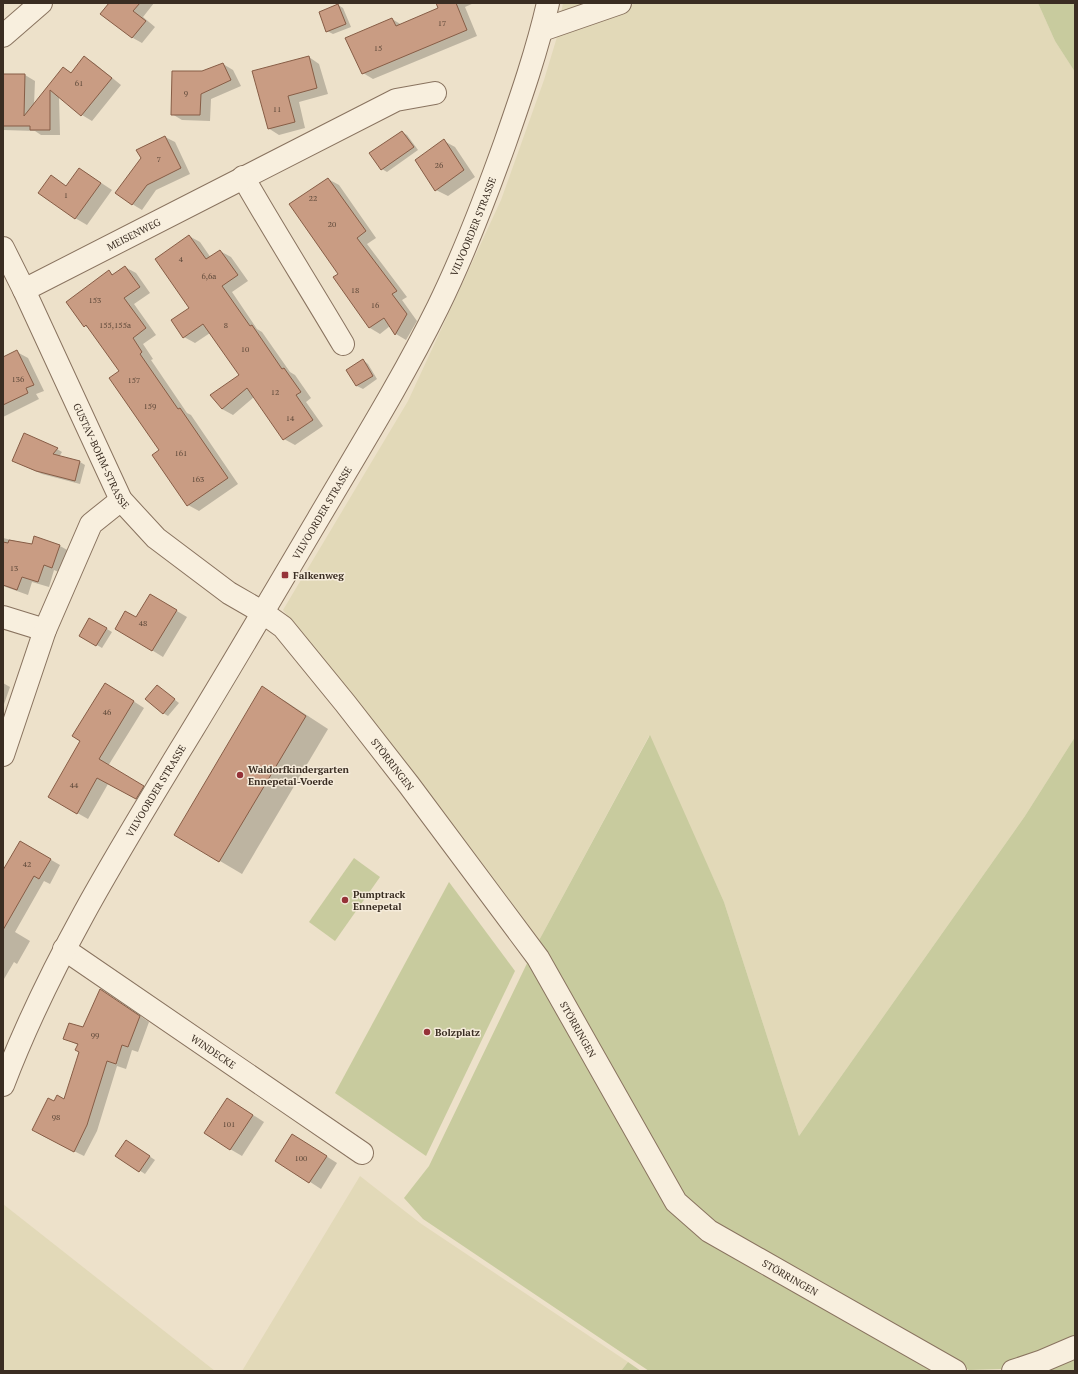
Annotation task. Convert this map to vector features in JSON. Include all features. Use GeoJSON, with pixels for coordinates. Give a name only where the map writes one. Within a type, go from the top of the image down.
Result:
{"type":"FeatureCollection","features":[{"type":"Feature","properties":{"kind":"street"},"geometry":{"type":"LineString","coordinates":[[3,36],[41,3]]}},
{"type":"Feature","properties":{"kind":"street","name":"VILVOORDER STRASSE"},"geometry":{"type":"LineString","coordinates":[[3,1084],[17,1048],[64,949],[134,826],[390,398],[438,306],[487,195],[522,94],[542,30],[548,3]]}},
{"type":"Feature","properties":{"kind":"street"},"geometry":{"type":"LineString","coordinates":[[542,30],[620,3]]}},
{"type":"Feature","properties":{"kind":"street","name":"MEISENWEG"},"geometry":{"type":"LineString","coordinates":[[24,290],[396,100],[435,93]]}},
{"type":"Feature","properties":{"kind":"street"},"geometry":{"type":"LineString","coordinates":[[243,177],[261,210],[343,344]]}},
{"type":"Feature","properties":{"kind":"street","name":"GUSTAV-BOHM-STRASSE"},"geometry":{"type":"LineString","coordinates":[[3,248],[24,290],[121,500],[156,538],[229,592],[262,612]]}},
{"type":"Feature","properties":{"kind":"street"},"geometry":{"type":"LineString","coordinates":[[3,755],[45,630],[91,524],[121,500]]}},
{"type":"Feature","properties":{"kind":"street","name":"STÖRRINGEN"},"geometry":{"type":"LineString","coordinates":[[262,612],[283,627],[345,703],[409,785],[538,958],[676,1202],[709,1231],[955,1371]]}},
{"type":"Feature","properties":{"kind":"street"},"geometry":{"type":"LineString","coordinates":[[3,617],[45,630]]}},
{"type":"Feature","properties":{"kind":"street","name":"WINDECKE"},"geometry":{"type":"LineString","coordinates":[[64,949],[362,1153]]}},
{"type":"Feature","properties":{"kind":"street"},"geometry":{"type":"LineString","coordinates":[[1013,1371],[1040,1362],[1075,1347]]}},
{"type":"Feature","properties":{"kind":"shaded area"},"geometry":{"type":"Polygon","coordinates":[[[563,3],[597,3],[561,14],[563,3]]]}},
{"type":"Feature","properties":{"kind":"shaded area"},"geometry":{"type":"Polygon","coordinates":[[[636,3],[1038,3],[1055,41],[1075,72],[1075,737],[1025,816],[799,1136],[724,902],[649,736],[536,946],[283,610],[408,401],[501,200],[544,80],[557,37],[636,3]]]}},
{"type":"Feature","properties":{"kind":"shaded area"},"geometry":{"type":"Polygon","coordinates":[[[360,1176],[420,1223],[628,1362],[621,1371],[242,1371],[360,1176]]]}},
{"type":"Feature","properties":{"kind":"shaded area"},"geometry":{"type":"Polygon","coordinates":[[[3,1204],[215,1371],[3,1371],[3,1204]]]}},
{"type":"Feature","properties":{"kind":"green space"},"geometry":{"type":"Polygon","coordinates":[[[1038,3],[1075,3],[1075,72],[1055,41],[1038,3]]]}},
{"type":"Feature","properties":{"kind":"green space"},"geometry":{"type":"Polygon","coordinates":[[[650,735],[724,902],[799,1136],[1025,816],[1075,737],[1075,1342],[1003,1369],[969,1370],[897,1331],[690,1210],[536,946],[650,735]]]}},
{"type":"Feature","properties":{"kind":"green space","name":"Pumptrack Ennepetal"},"geometry":{"type":"Polygon","coordinates":[[[354,858],[380,877],[335,941],[309,922],[354,858]]]}},
{"type":"Feature","properties":{"kind":"green space","name":"Bolzplatz"},"geometry":{"type":"Polygon","coordinates":[[[449,882],[515,971],[426,1156],[335,1093],[449,882]]]}},
{"type":"Feature","properties":{"kind":"green space"},"geometry":{"type":"Polygon","coordinates":[[[532,953],[673,1205],[947,1371],[649,1371],[423,1219],[404,1198],[429,1166],[532,953]]]}},
{"type":"Feature","properties":{"kind":"green space"},"geometry":{"type":"Polygon","coordinates":[[[1075,1352],[1075,1371],[1029,1371],[1075,1352]]]}},
{"type":"Feature","properties":{"kind":"green space"},"geometry":{"type":"Polygon","coordinates":[[[628,1362],[641,1371],[621,1371],[628,1362]]]}},
{"type":"Feature","properties":{"kind":"building"},"geometry":{"type":"Polygon","coordinates":[[[109,3],[140,3],[133,11],[146,21],[132,38],[100,14],[109,3]]]}},
{"type":"Feature","properties":{"kind":"building"},"geometry":{"type":"Polygon","coordinates":[[[436,3],[456,3],[467,30],[362,74],[345,38],[392,18],[396,26],[438,8],[436,3]]]}},
{"type":"Feature","properties":{"kind":"building"},"geometry":{"type":"Polygon","coordinates":[[[338,4],[346,24],[326,32],[319,12],[338,4]]]}},
{"type":"Feature","properties":{"kind":"building"},"geometry":{"type":"Polygon","coordinates":[[[84,56],[112,78],[81,116],[50,90],[50,130],[30,130],[30,126],[3,126],[3,74],[25,74],[24,116],[63,67],[71,73],[84,56]]]}},
{"type":"Feature","properties":{"kind":"building"},"geometry":{"type":"Polygon","coordinates":[[[309,56],[317,88],[288,96],[295,122],[268,129],[252,71],[309,56]]]}},
{"type":"Feature","properties":{"kind":"building"},"geometry":{"type":"Polygon","coordinates":[[[223,63],[231,80],[201,94],[200,115],[171,115],[172,71],[202,71],[223,63]]]}},
{"type":"Feature","properties":{"kind":"building"},"geometry":{"type":"Polygon","coordinates":[[[402,131],[414,147],[381,170],[369,153],[402,131]]]}},
{"type":"Feature","properties":{"kind":"building"},"geometry":{"type":"Polygon","coordinates":[[[165,136],[181,168],[147,185],[132,205],[115,193],[141,158],[136,150],[165,136]]]}},
{"type":"Feature","properties":{"kind":"building"},"geometry":{"type":"Polygon","coordinates":[[[444,139],[464,170],[435,191],[415,160],[444,139]]]}},
{"type":"Feature","properties":{"kind":"building"},"geometry":{"type":"Polygon","coordinates":[[[79,168],[101,183],[75,219],[38,193],[51,175],[66,186],[79,168]]]}},
{"type":"Feature","properties":{"kind":"building"},"geometry":{"type":"Polygon","coordinates":[[[328,178],[366,231],[357,238],[397,291],[392,294],[407,314],[395,335],[384,318],[369,328],[333,277],[338,274],[289,204],[328,178]]]}},
{"type":"Feature","properties":{"kind":"building"},"geometry":{"type":"Polygon","coordinates":[[[189,235],[206,259],[220,250],[238,275],[222,286],[250,326],[252,325],[282,369],[284,368],[301,392],[296,395],[313,420],[283,440],[247,388],[222,409],[210,395],[239,375],[203,324],[183,338],[171,320],[189,308],[155,259],[189,235]]]}},
{"type":"Feature","properties":{"kind":"building"},"geometry":{"type":"Polygon","coordinates":[[[125,266],[140,287],[124,298],[146,328],[133,338],[142,352],[140,354],[178,409],[180,408],[228,478],[187,506],[152,455],[159,450],[109,378],[119,371],[86,325],[84,327],[66,302],[109,270],[112,275],[125,266]]]}},
{"type":"Feature","properties":{"kind":"building"},"geometry":{"type":"Polygon","coordinates":[[[17,350],[34,385],[26,388],[28,393],[3,405],[3,357],[17,350]]]}},
{"type":"Feature","properties":{"kind":"building"},"geometry":{"type":"Polygon","coordinates":[[[363,359],[373,376],[356,386],[346,370],[363,359]]]}},
{"type":"Feature","properties":{"kind":"building"},"geometry":{"type":"Polygon","coordinates":[[[24,433],[58,448],[53,454],[80,461],[75,481],[36,471],[12,461],[24,433]]]}},
{"type":"Feature","properties":{"kind":"building"},"geometry":{"type":"Polygon","coordinates":[[[34,536],[60,545],[52,568],[44,565],[38,582],[22,577],[17,590],[3,585],[3,542],[8,543],[9,540],[32,544],[34,536]]]}},
{"type":"Feature","properties":{"kind":"building"},"geometry":{"type":"Polygon","coordinates":[[[150,594],[177,610],[152,651],[115,629],[125,611],[136,617],[150,594]]]}},
{"type":"Feature","properties":{"kind":"building"},"geometry":{"type":"Polygon","coordinates":[[[89,618],[107,628],[96,646],[79,636],[89,618]]]}},
{"type":"Feature","properties":{"kind":"building"},"geometry":{"type":"Polygon","coordinates":[[[105,683],[134,701],[99,759],[144,786],[136,799],[97,778],[77,814],[48,797],[80,741],[72,736],[105,683]]]}},
{"type":"Feature","properties":{"kind":"building"},"geometry":{"type":"Polygon","coordinates":[[[157,685],[175,699],[163,714],[145,699],[157,685]]]}},
{"type":"Feature","properties":{"kind":"building","name":"Waldorfkindergarten Ennepetal-Voerde"},"geometry":{"type":"Polygon","coordinates":[[[262,686],[306,716],[219,862],[174,835],[262,686]]]}},
{"type":"Feature","properties":{"kind":"building"},"geometry":{"type":"Polygon","coordinates":[[[20,841],[51,859],[39,879],[34,876],[3,930],[3,870],[20,841]]]}},
{"type":"Feature","properties":{"kind":"building"},"geometry":{"type":"Polygon","coordinates":[[[100,989],[140,1016],[128,1047],[122,1045],[116,1064],[107,1061],[87,1125],[74,1152],[32,1130],[48,1098],[54,1101],[57,1095],[64,1099],[79,1052],[75,1050],[78,1044],[63,1039],[69,1023],[83,1027],[100,989]]]}},
{"type":"Feature","properties":{"kind":"building"},"geometry":{"type":"Polygon","coordinates":[[[227,1098],[253,1115],[230,1150],[204,1133],[227,1098]]]}},
{"type":"Feature","properties":{"kind":"building"},"geometry":{"type":"Polygon","coordinates":[[[292,1134],[327,1156],[309,1183],[275,1161],[292,1134]]]}},
{"type":"Feature","properties":{"kind":"building"},"geometry":{"type":"Polygon","coordinates":[[[126,1140],[150,1156],[139,1172],[115,1156],[126,1140]]]}},
{"type":"Feature","properties":{"kind":"place","name":"Falkenweg"},"geometry":{"type":"Point","coordinates":[285,575]}},
{"type":"Feature","properties":{"kind":"place","name":"Waldorfkindergarten Ennepetal-Voerde"},"geometry":{"type":"Point","coordinates":[240,775]}},
{"type":"Feature","properties":{"kind":"place","name":"Pumptrack Ennepetal"},"geometry":{"type":"Point","coordinates":[345,900]}},
{"type":"Feature","properties":{"kind":"place","name":"Bolzplatz"},"geometry":{"type":"Point","coordinates":[427,1032]}}]}
